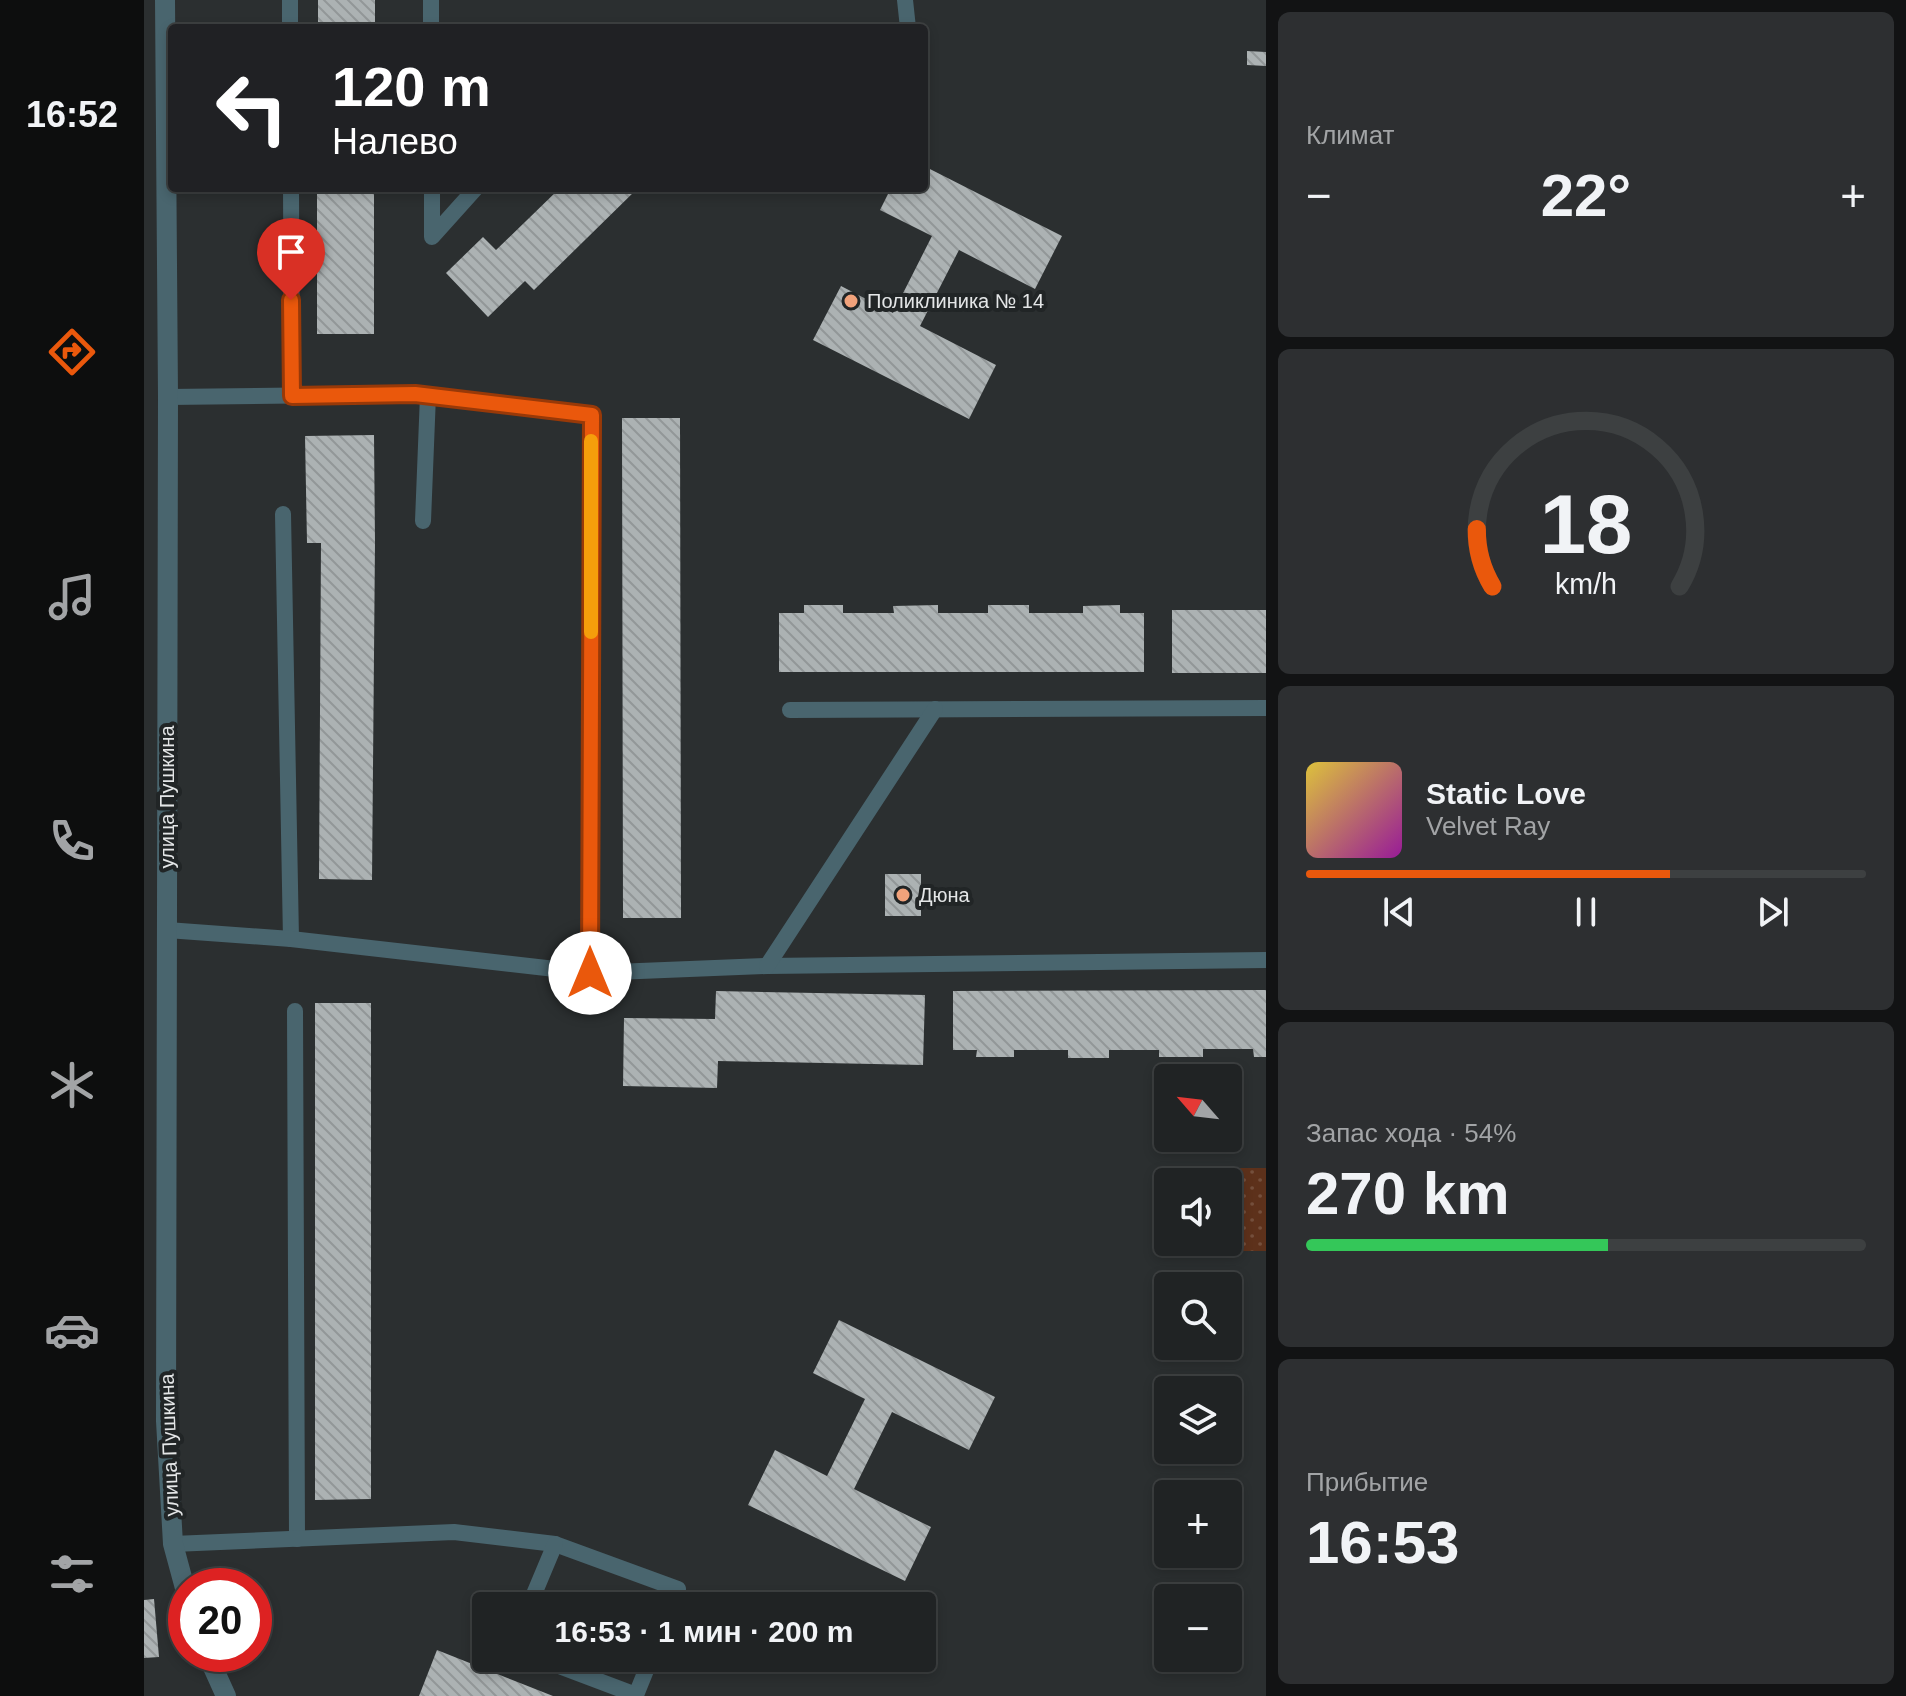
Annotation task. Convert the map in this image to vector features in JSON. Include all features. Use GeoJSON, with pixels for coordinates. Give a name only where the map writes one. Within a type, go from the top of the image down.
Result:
{"type":"FeatureCollection","features":[{"type":"Feature","properties":{"kind":"street","name":"улица Пушкина"},"geometry":{"type":"LineString","coordinates":[[165,0],[168,397],[166,1421],[173,1544],[180,1568]]}},
{"type":"Feature","properties":{"kind":"street"},"geometry":{"type":"LineString","coordinates":[[215,1672],[226,1696]]}},
{"type":"Feature","properties":{"kind":"lane"},"geometry":{"type":"LineString","coordinates":[[290,0],[290,24]]}},
{"type":"Feature","properties":{"kind":"lane"},"geometry":{"type":"LineString","coordinates":[[431,0],[431,24]]}},
{"type":"Feature","properties":{"kind":"lane"},"geometry":{"type":"LineString","coordinates":[[905,0],[908,24]]}},
{"type":"Feature","properties":{"kind":"lane"},"geometry":{"type":"LineString","coordinates":[[291,192],[292,396]]}},
{"type":"Feature","properties":{"kind":"lane"},"geometry":{"type":"LineString","coordinates":[[432,192],[432,237],[472,192]]}},
{"type":"Feature","properties":{"kind":"lane"},"geometry":{"type":"LineString","coordinates":[[168,397],[428,395],[592,415],[590,973]]}},
{"type":"Feature","properties":{"kind":"lane"},"geometry":{"type":"LineString","coordinates":[[423,521],[428,395]]}},
{"type":"Feature","properties":{"kind":"lane"},"geometry":{"type":"LineString","coordinates":[[283,514],[291,939]]}},
{"type":"Feature","properties":{"kind":"lane"},"geometry":{"type":"LineString","coordinates":[[790,710],[1266,708]]}},
{"type":"Feature","properties":{"kind":"lane"},"geometry":{"type":"LineString","coordinates":[[767,966],[935,709]]}},
{"type":"Feature","properties":{"kind":"lane"},"geometry":{"type":"LineString","coordinates":[[167,930],[291,939],[590,973],[767,966],[1266,960]]}},
{"type":"Feature","properties":{"kind":"lane"},"geometry":{"type":"LineString","coordinates":[[295,1011],[297,1539]]}},
{"type":"Feature","properties":{"kind":"lane"},"geometry":{"type":"LineString","coordinates":[[173,1544],[454,1532],[555,1544],[678,1589],[677,1592]]}},
{"type":"Feature","properties":{"kind":"lane"},"geometry":{"type":"LineString","coordinates":[[535,1592],[555,1544]]}},
{"type":"Feature","properties":{"kind":"lane"},"geometry":{"type":"LineString","coordinates":[[575,1672],[636,1695],[645,1672]]}},
{"type":"Feature","properties":{"kind":"shaded area"},"geometry":{"type":"Polygon","coordinates":[[[1242,1168],[1266,1168],[1266,1251],[1242,1251],[1242,1168]]]}},
{"type":"Feature","properties":{"kind":"building"},"geometry":{"type":"Polygon","coordinates":[[[318,0],[375,0],[375,24],[318,24],[318,0]]]}},
{"type":"Feature","properties":{"kind":"building"},"geometry":{"type":"Polygon","coordinates":[[[1247,51],[1266,52],[1266,66],[1247,65],[1247,51]]]}},
{"type":"Feature","properties":{"kind":"building","name":"Поликлиника № 14"},"geometry":{"type":"Polygon","coordinates":[[[928,168],[1062,236],[1035,289],[959,250],[920,326],[996,365],[969,419],[813,340],[841,286],[893,313],[932,236],[880,210],[889,192],[928,192],[928,168]]]}},
{"type":"Feature","properties":{"kind":"building"},"geometry":{"type":"Polygon","coordinates":[[[317,192],[374,192],[374,334],[317,334],[317,192]]]}},
{"type":"Feature","properties":{"kind":"building"},"geometry":{"type":"Polygon","coordinates":[[[556,192],[634,192],[534,290],[525,281],[488,317],[446,273],[483,237],[496,250],[556,192]]]}},
{"type":"Feature","properties":{"kind":"building"},"geometry":{"type":"Polygon","coordinates":[[[622,418],[680,418],[681,918],[623,918],[622,418]]]}},
{"type":"Feature","properties":{"kind":"building"},"geometry":{"type":"Polygon","coordinates":[[[374,435],[372,880],[319,879],[321,543],[307,543],[305,436],[374,435]]]}},
{"type":"Feature","properties":{"kind":"building"},"geometry":{"type":"Polygon","coordinates":[[[804,605],[843,605],[843,613],[894,613],[893,606],[938,605],[938,613],[988,613],[988,605],[1029,605],[1029,613],[1083,613],[1083,606],[1120,605],[1120,613],[1144,613],[1144,672],[779,672],[779,613],[804,613],[804,605]]]}},
{"type":"Feature","properties":{"kind":"building"},"geometry":{"type":"Polygon","coordinates":[[[1172,610],[1266,610],[1266,673],[1172,673],[1172,610]]]}},
{"type":"Feature","properties":{"kind":"building","name":"Дюна"},"geometry":{"type":"Polygon","coordinates":[[[885,874],[921,874],[921,916],[885,916],[885,874]]]}},
{"type":"Feature","properties":{"kind":"building"},"geometry":{"type":"Polygon","coordinates":[[[1266,990],[1266,1057],[1254,1057],[1253,1049],[1203,1049],[1203,1057],[1159,1057],[1159,1050],[1109,1050],[1109,1058],[1068,1058],[1068,1050],[1014,1050],[1014,1057],[976,1057],[977,1050],[953,1050],[953,991],[1266,990]]]}},
{"type":"Feature","properties":{"kind":"building"},"geometry":{"type":"Polygon","coordinates":[[[716,991],[925,995],[923,1065],[718,1061],[717,1088],[623,1086],[624,1018],[715,1019],[716,991]]]}},
{"type":"Feature","properties":{"kind":"building"},"geometry":{"type":"Polygon","coordinates":[[[315,1003],[371,1003],[371,1499],[315,1500],[315,1003]]]}},
{"type":"Feature","properties":{"kind":"building"},"geometry":{"type":"Polygon","coordinates":[[[839,1320],[995,1397],[969,1450],[892,1412],[854,1489],[931,1527],[905,1581],[748,1505],[775,1450],[827,1476],[865,1399],[813,1373],[839,1320]]]}},
{"type":"Feature","properties":{"kind":"building"},"geometry":{"type":"Polygon","coordinates":[[[154,1599],[159,1657],[144,1658],[144,1600],[154,1599]]]}},
{"type":"Feature","properties":{"kind":"building"},"geometry":{"type":"Polygon","coordinates":[[[437,1650],[472,1664],[472,1672],[492,1672],[553,1696],[419,1696],[437,1650]]]}},
{"type":"Feature","properties":{"kind":"slow traffic"},"geometry":{"type":"LineString","coordinates":[[591,441],[591,632]]}},
{"type":"Feature","properties":{"kind":"place","name":"Поликлиника № 14"},"geometry":{"type":"Point","coordinates":[851,301]}},
{"type":"Feature","properties":{"kind":"place","name":"Дюна"},"geometry":{"type":"Point","coordinates":[903,895]}},
{"type":"Feature","properties":{"kind":"route"},"geometry":{"type":"LineString","coordinates":[[291,300],[292,396],[415,394],[592,415],[590,973]]}}]}
